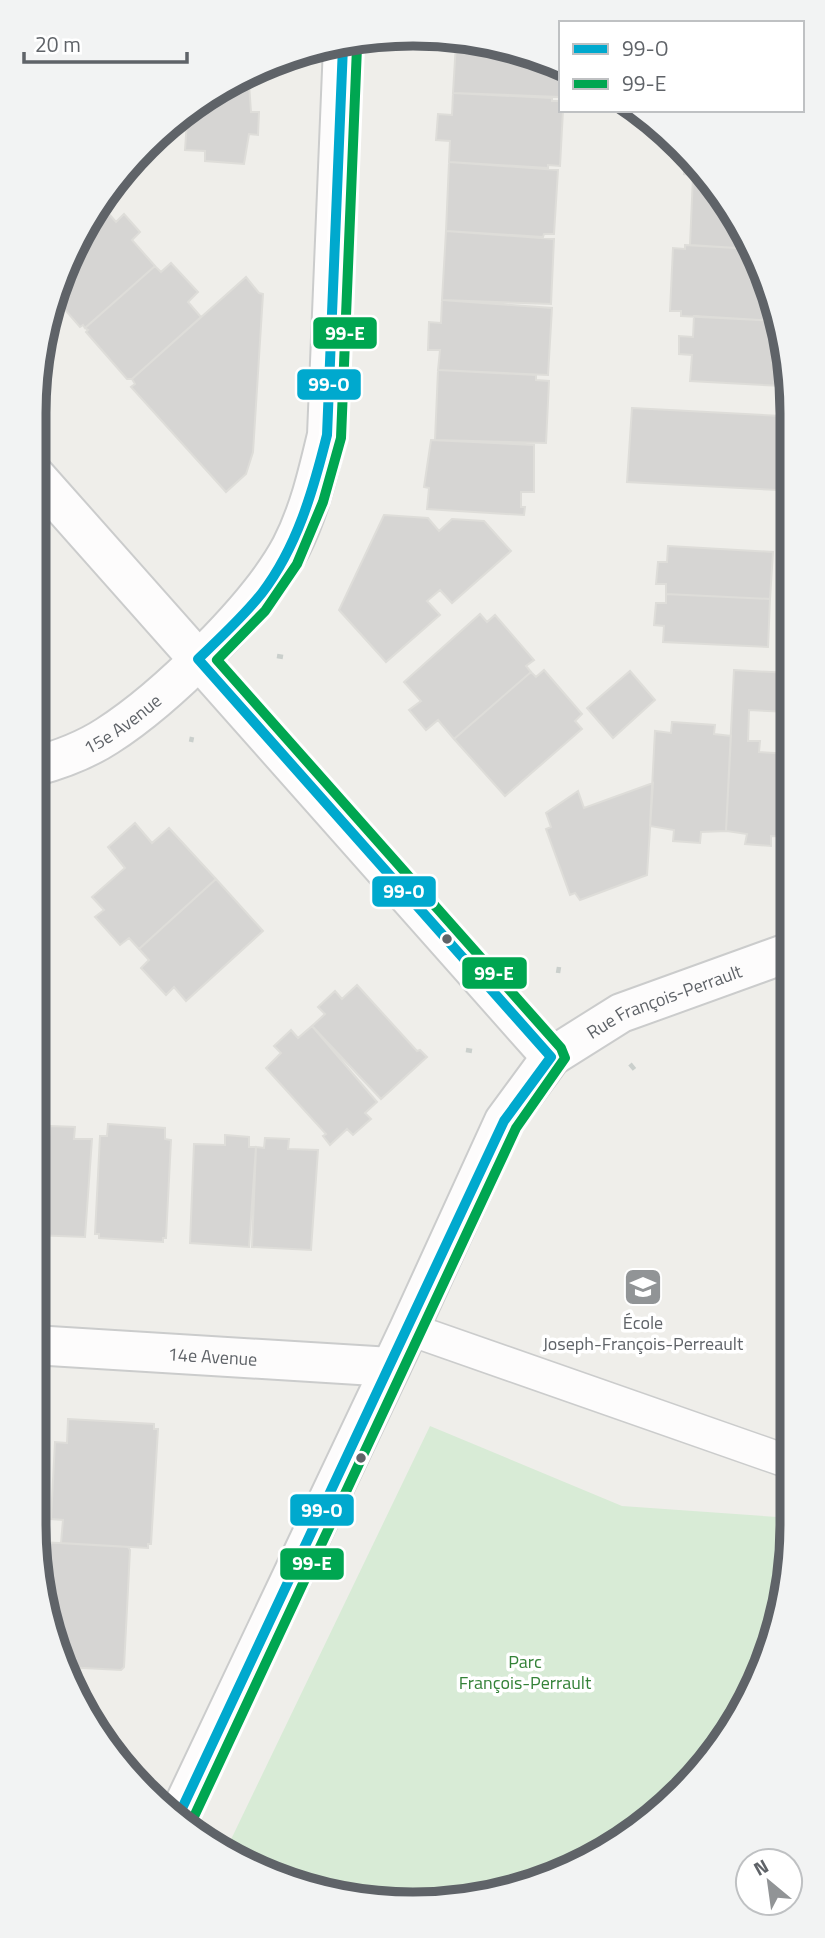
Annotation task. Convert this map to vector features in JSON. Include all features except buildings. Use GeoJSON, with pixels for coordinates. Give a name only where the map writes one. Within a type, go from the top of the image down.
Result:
{"type":"FeatureCollection","features":[{"type":"Feature","properties":{"kind":"street","name":"15e Avenue"},"geometry":{"type":"LineString","coordinates":[[45,764],[62,759],[105,737],[139,713],[198,659],[262,594],[291,546],[312,496],[327,435],[343,53]]}},
{"type":"Feature","properties":{"kind":"street"},"geometry":{"type":"LineString","coordinates":[[45,487],[551,1057]]}},
{"type":"Feature","properties":{"kind":"street","name":"Rue François-Perrault"},"geometry":{"type":"LineString","coordinates":[[181,1810],[410,1329],[504,1121],[551,1057],[621,1013],[780,956]]}},
{"type":"Feature","properties":{"kind":"street","name":"14e Avenue"},"geometry":{"type":"LineString","coordinates":[[45,1346],[391,1367]]}},
{"type":"Feature","properties":{"kind":"lane"},"geometry":{"type":"LineString","coordinates":[[410,1329],[780,1458]]}},
{"type":"Feature","properties":{"kind":"path"},"geometry":{"type":"LineString","coordinates":[[630,1064],[635,1070]]}},
{"type":"Feature","properties":{"kind":"green space","name":"Parc François-Perrault"},"geometry":{"type":"Polygon","coordinates":[[[430,1426],[622,1506],[780,1517],[779,1550],[767,1620],[742,1688],[704,1749],[672,1785],[636,1817],[596,1843],[553,1865],[530,1873],[484,1885],[437,1892],[388,1892],[318,1880],[272,1865],[229,1843],[430,1426]]]}},
{"type":"Feature","properties":{"kind":"transit line","name":"99-E"},"geometry":{"type":"LineString","coordinates":[[193,1820],[516,1128],[565,1058],[561,1048],[217,660],[265,611],[297,564],[323,502],[341,438],[357,50]]}},
{"type":"Feature","properties":{"kind":"transit line","name":"99-O"},"geometry":{"type":"LineString","coordinates":[[181,1810],[504,1121],[551,1057],[198,659],[255,602],[285,557],[310,497],[327,435],[343,53]]}},
{"type":"Feature","properties":{"kind":"place","name":"École Joseph-François-Perreault"},"geometry":{"type":"Point","coordinates":[643,1287]}}]}
